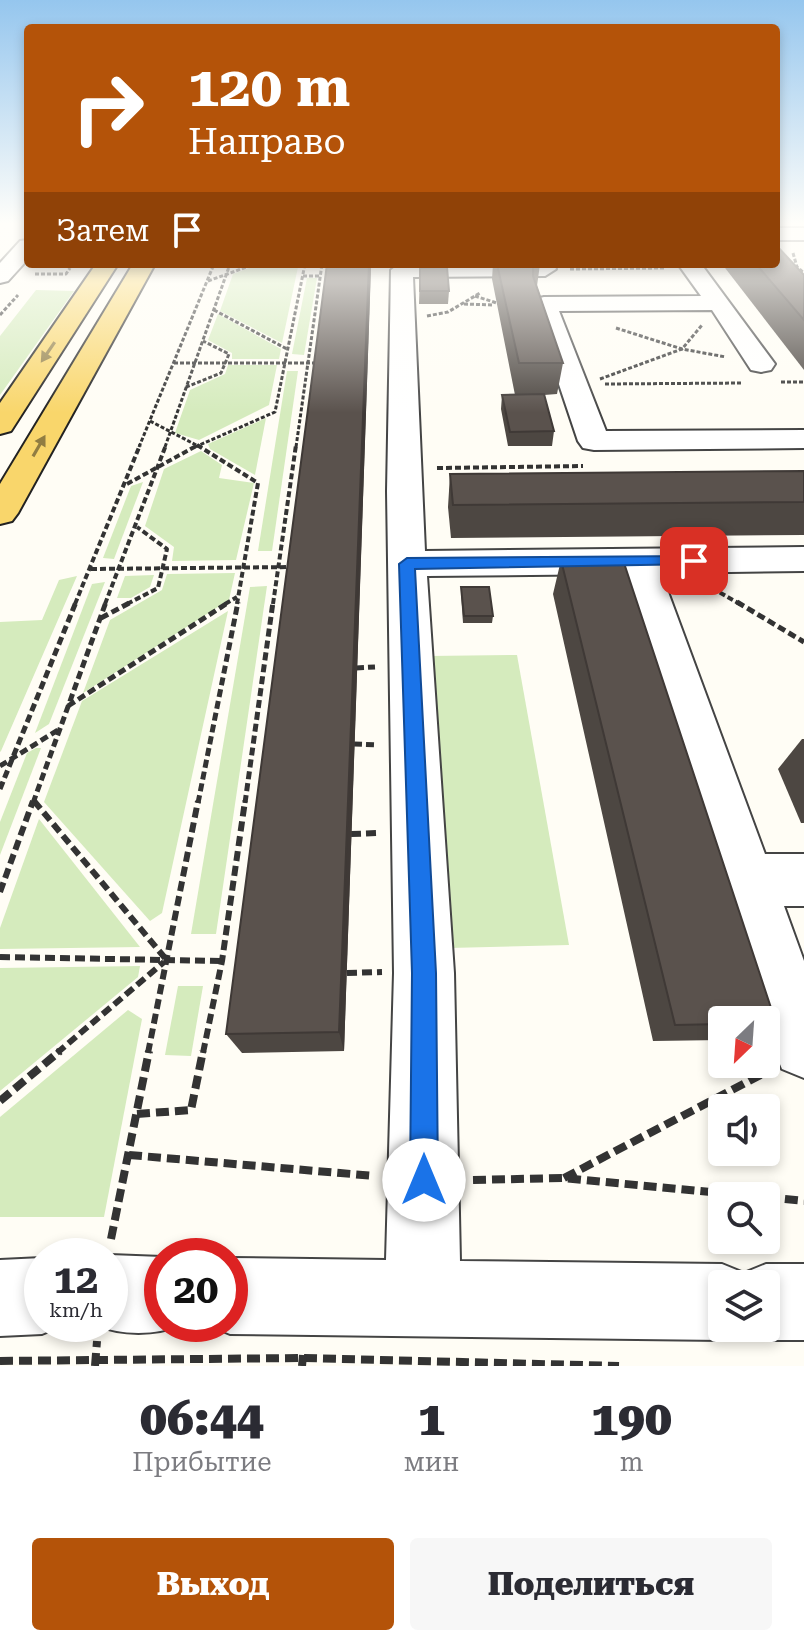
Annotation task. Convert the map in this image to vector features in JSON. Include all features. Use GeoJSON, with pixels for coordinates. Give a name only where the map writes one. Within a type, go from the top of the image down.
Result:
{"type":"FeatureCollection","features":[{"type":"Feature","properties":{"kind":"main road"},"geometry":{"type":"LineString","coordinates":[[0,425],[93,285]]}},
{"type":"Feature","properties":{"kind":"main road"},"geometry":{"type":"LineString","coordinates":[[0,513],[132,285]]}},
{"type":"Feature","properties":{"kind":"lane"},"geometry":{"type":"LineString","coordinates":[[403,285],[404,468],[424,973],[423,1300]]}},
{"type":"Feature","properties":{"kind":"lane"},"geometry":{"type":"LineString","coordinates":[[705,285],[719,303],[760,376]]}},
{"type":"Feature","properties":{"kind":"lane"},"geometry":{"type":"LineString","coordinates":[[719,303],[544,304],[578,384],[594,441],[804,439]]}},
{"type":"Feature","properties":{"kind":"lane"},"geometry":{"type":"LineString","coordinates":[[407,564],[804,559]]}},
{"type":"Feature","properties":{"kind":"lane"},"geometry":{"type":"LineString","coordinates":[[652,561],[747,880],[790,1057]]}},
{"type":"Feature","properties":{"kind":"lane"},"geometry":{"type":"LineString","coordinates":[[747,880],[804,880]]}},
{"type":"Feature","properties":{"kind":"lane"},"geometry":{"type":"LineString","coordinates":[[248,1296],[708,1302]]}},
{"type":"Feature","properties":{"kind":"lane"},"geometry":{"type":"LineString","coordinates":[[0,1298],[24,1297]]}},
{"type":"Feature","properties":{"kind":"lane"},"geometry":{"type":"LineString","coordinates":[[780,1302],[804,1302]]}},
{"type":"Feature","properties":{"kind":"path"},"geometry":{"type":"LineString","coordinates":[[0,789],[205,285]]}},
{"type":"Feature","properties":{"kind":"path"},"geometry":{"type":"LineString","coordinates":[[0,892],[118,569],[137,527],[222,285]]}},
{"type":"Feature","properties":{"kind":"path"},"geometry":{"type":"LineString","coordinates":[[126,484],[199,446],[275,412],[301,285]]}},
{"type":"Feature","properties":{"kind":"path"},"geometry":{"type":"LineString","coordinates":[[137,1114],[191,1110],[222,961],[319,285]]}},
{"type":"Feature","properties":{"kind":"path"},"geometry":{"type":"LineString","coordinates":[[404,321],[448,312],[490,285]]}},
{"type":"Feature","properties":{"kind":"path"},"geometry":{"type":"LineString","coordinates":[[461,304],[499,305]]}},
{"type":"Feature","properties":{"kind":"path"},"geometry":{"type":"LineString","coordinates":[[555,305],[640,338],[760,376]]}},
{"type":"Feature","properties":{"kind":"path"},"geometry":{"type":"LineString","coordinates":[[214,310],[287,349]]}},
{"type":"Feature","properties":{"kind":"path"},"geometry":{"type":"LineString","coordinates":[[186,387],[221,373],[226,363],[229,354],[203,341]]}},
{"type":"Feature","properties":{"kind":"path"},"geometry":{"type":"LineString","coordinates":[[578,384],[682,349]]}},
{"type":"Feature","properties":{"kind":"path"},"geometry":{"type":"LineString","coordinates":[[174,363],[322,363]]}},
{"type":"Feature","properties":{"kind":"path"},"geometry":{"type":"LineString","coordinates":[[578,384],[760,376],[804,382]]}},
{"type":"Feature","properties":{"kind":"path"},"geometry":{"type":"LineString","coordinates":[[117,1238],[165,960],[245,566],[258,483],[199,446],[150,421]]}},
{"type":"Feature","properties":{"kind":"path"},"geometry":{"type":"LineString","coordinates":[[404,468],[499,467]]}},
{"type":"Feature","properties":{"kind":"path"},"geometry":{"type":"LineString","coordinates":[[101,618],[158,588],[167,549],[137,527]]}},
{"type":"Feature","properties":{"kind":"path"},"geometry":{"type":"LineString","coordinates":[[652,561],[804,642]]}},
{"type":"Feature","properties":{"kind":"path"},"geometry":{"type":"LineString","coordinates":[[91,569],[298,567]]}},
{"type":"Feature","properties":{"kind":"path"},"geometry":{"type":"LineString","coordinates":[[67,707],[237,597]]}},
{"type":"Feature","properties":{"kind":"path"},"geometry":{"type":"LineString","coordinates":[[0,766],[59,730]]}},
{"type":"Feature","properties":{"kind":"path"},"geometry":{"type":"LineString","coordinates":[[34,801],[165,960]]}},
{"type":"Feature","properties":{"kind":"path"},"geometry":{"type":"LineString","coordinates":[[0,957],[222,961]]}},
{"type":"Feature","properties":{"kind":"path"},"geometry":{"type":"LineString","coordinates":[[0,1101],[165,960]]}},
{"type":"Feature","properties":{"kind":"path"},"geometry":{"type":"LineString","coordinates":[[347,973],[387,972]]}},
{"type":"Feature","properties":{"kind":"path"},"geometry":{"type":"LineString","coordinates":[[563,1178],[790,1057]]}},
{"type":"Feature","properties":{"kind":"path"},"geometry":{"type":"LineString","coordinates":[[780,1198],[804,1201]]}},
{"type":"Feature","properties":{"kind":"path"},"geometry":{"type":"LineString","coordinates":[[128,1321],[303,1358],[619,1366]]}},
{"type":"Feature","properties":{"kind":"path"},"geometry":{"type":"LineString","coordinates":[[0,1361],[44,1342]]}},
{"type":"Feature","properties":{"kind":"green space"},"geometry":{"type":"Polygon","coordinates":[[[229,285],[294,285],[282,343],[220,311],[229,285]]]}},
{"type":"Feature","properties":{"kind":"green space"},"geometry":{"type":"Polygon","coordinates":[[[306,285],[316,285],[304,355],[292,354],[306,285]]]}},
{"type":"Feature","properties":{"kind":"green space"},"geometry":{"type":"Polygon","coordinates":[[[36,290],[74,291],[0,395],[0,336],[36,290]]]}},
{"type":"Feature","properties":{"kind":"green space"},"geometry":{"type":"Polygon","coordinates":[[[218,314],[281,349],[279,359],[232,359],[232,353],[208,340],[218,314]]]}},
{"type":"Feature","properties":{"kind":"green space"},"geometry":{"type":"Polygon","coordinates":[[[228,365],[277,365],[269,405],[199,440],[175,433],[190,390],[225,374],[228,365]]]}},
{"type":"Feature","properties":{"kind":"green space"},"geometry":{"type":"Polygon","coordinates":[[[287,371],[298,371],[272,551],[258,551],[287,371]]]}},
{"type":"Feature","properties":{"kind":"green space"},"geometry":{"type":"Polygon","coordinates":[[[266,418],[255,475],[210,449],[208,444],[266,418]]]}},
{"type":"Feature","properties":{"kind":"green space"},"geometry":{"type":"Polygon","coordinates":[[[201,451],[222,465],[219,478],[254,483],[236,560],[172,561],[174,547],[145,526],[164,469],[201,451]]]}},
{"type":"Feature","properties":{"kind":"green space"},"geometry":{"type":"Polygon","coordinates":[[[143,482],[114,559],[103,558],[131,486],[143,482]]]}},
{"type":"Feature","properties":{"kind":"green space"},"geometry":{"type":"Polygon","coordinates":[[[235,573],[229,600],[83,693],[110,620],[162,590],[167,574],[235,573]]]}},
{"type":"Feature","properties":{"kind":"green space"},"geometry":{"type":"Polygon","coordinates":[[[154,575],[150,587],[131,598],[117,598],[125,576],[154,575]]]}},
{"type":"Feature","properties":{"kind":"green space"},"geometry":{"type":"Polygon","coordinates":[[[77,576],[0,752],[0,622],[42,620],[59,580],[77,576]]]}},
{"type":"Feature","properties":{"kind":"green space"},"geometry":{"type":"Polygon","coordinates":[[[105,582],[49,724],[35,733],[92,584],[105,582]]]}},
{"type":"Feature","properties":{"kind":"green space"},"geometry":{"type":"Polygon","coordinates":[[[267,586],[216,934],[191,934],[250,587],[267,586]]]}},
{"type":"Feature","properties":{"kind":"green space"},"geometry":{"type":"Polygon","coordinates":[[[228,611],[162,913],[150,921],[44,802],[82,701],[228,611]]]}},
{"type":"Feature","properties":{"kind":"green space"},"geometry":{"type":"Polygon","coordinates":[[[517,655],[569,945],[449,948],[429,656],[517,655]]]}},
{"type":"Feature","properties":{"kind":"green space"},"geometry":{"type":"Polygon","coordinates":[[[41,748],[0,855],[0,822],[27,753],[41,748]]]}},
{"type":"Feature","properties":{"kind":"green space"},"geometry":{"type":"Polygon","coordinates":[[[39,819],[140,947],[0,949],[0,928],[39,819]]]}},
{"type":"Feature","properties":{"kind":"green space"},"geometry":{"type":"Polygon","coordinates":[[[140,966],[138,977],[0,1091],[0,968],[140,966]]]}},
{"type":"Feature","properties":{"kind":"green space"},"geometry":{"type":"Polygon","coordinates":[[[178,986],[203,986],[191,1056],[165,1055],[178,986]]]}},
{"type":"Feature","properties":{"kind":"green space"},"geometry":{"type":"Polygon","coordinates":[[[128,1010],[142,1019],[104,1217],[0,1217],[0,1117],[128,1010]]]}},
{"type":"Feature","properties":{"kind":"building"},"geometry":{"type":"Polygon","coordinates":[[[324,285],[368,285],[339,1032],[226,1034],[324,285]]]}},
{"type":"Feature","properties":{"kind":"building"},"geometry":{"type":"Polygon","coordinates":[[[420,285],[448,285],[449,291],[420,291],[420,285]]]}},
{"type":"Feature","properties":{"kind":"building"},"geometry":{"type":"Polygon","coordinates":[[[502,285],[536,285],[563,363],[519,363],[502,285]]]}},
{"type":"Feature","properties":{"kind":"building"},"geometry":{"type":"Polygon","coordinates":[[[774,285],[804,285],[804,320],[774,285]]]}},
{"type":"Feature","properties":{"kind":"building"},"geometry":{"type":"Polygon","coordinates":[[[544,394],[554,431],[510,432],[502,395],[544,394]]]}},
{"type":"Feature","properties":{"kind":"building"},"geometry":{"type":"Polygon","coordinates":[[[804,471],[804,502],[453,505],[450,474],[804,471]]]}},
{"type":"Feature","properties":{"kind":"building"},"geometry":{"type":"Polygon","coordinates":[[[561,560],[623,560],[770,1006],[708,1006],[708,1024],[675,1025],[561,560]]]}},
{"type":"Feature","properties":{"kind":"building"},"geometry":{"type":"Polygon","coordinates":[[[461,587],[489,587],[493,616],[464,616],[461,587]]]}},
{"type":"Feature","properties":{"kind":"route"},"geometry":{"type":"LineString","coordinates":[[424,1180],[424,973],[407,564],[694,561]]}}]}
